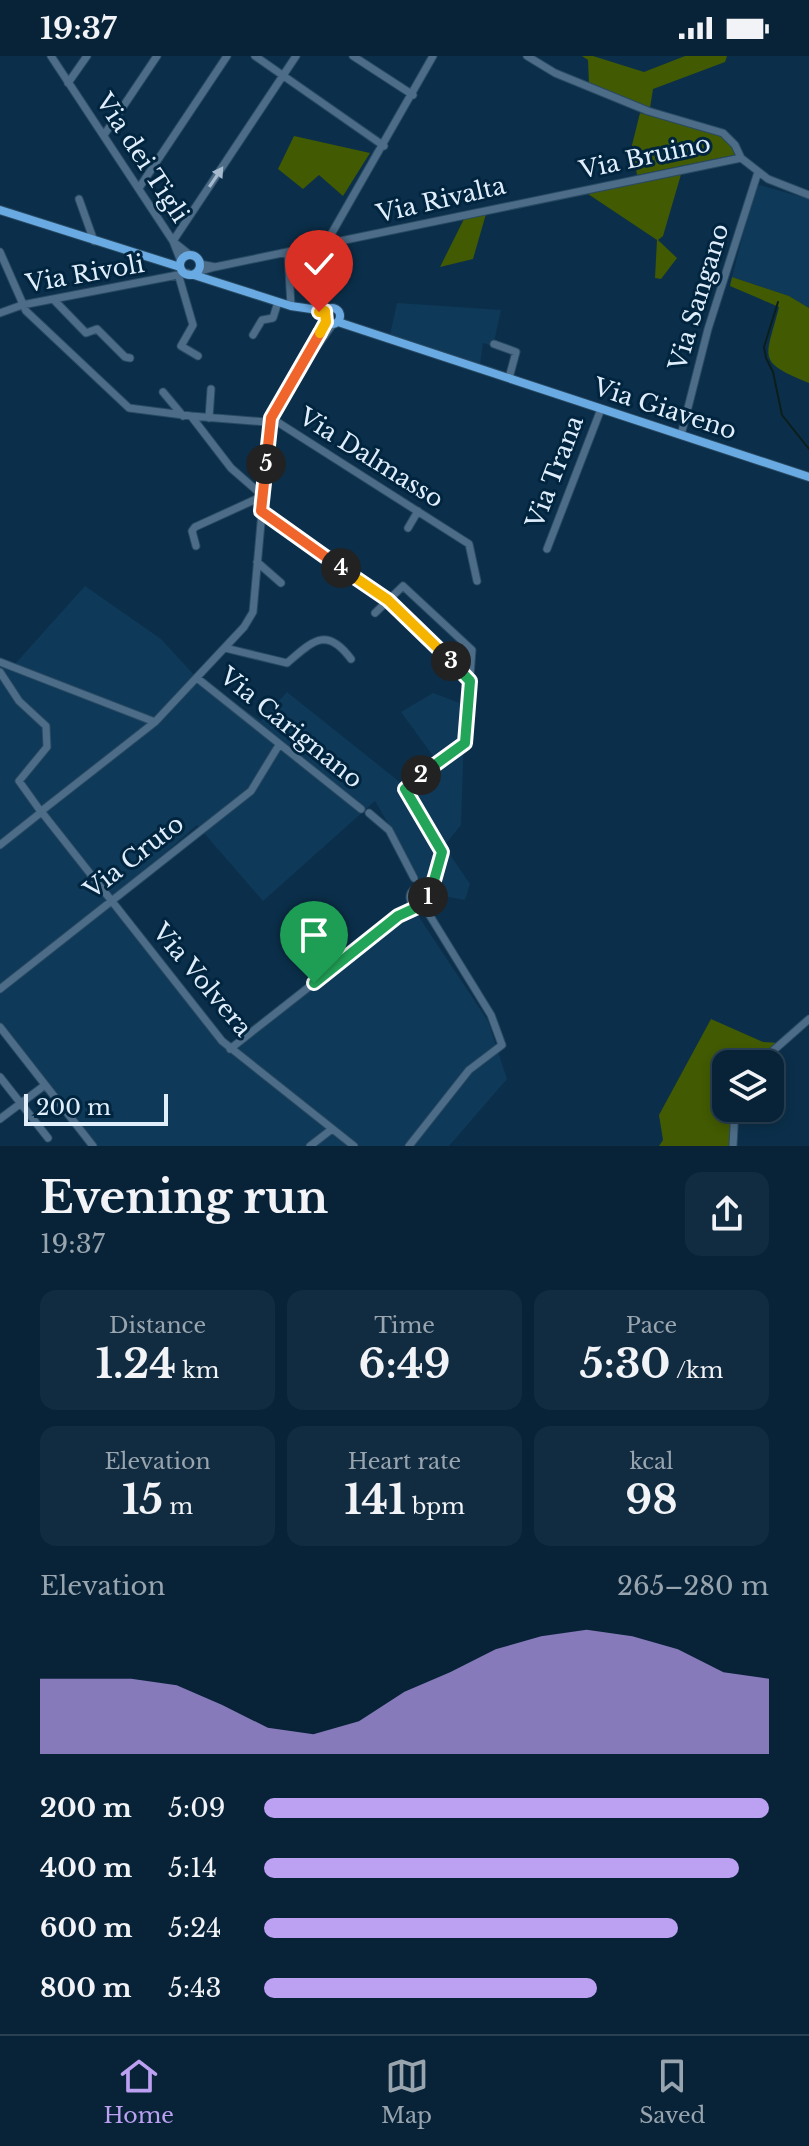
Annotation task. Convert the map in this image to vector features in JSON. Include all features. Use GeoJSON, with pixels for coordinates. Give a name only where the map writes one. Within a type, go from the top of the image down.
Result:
{"type":"FeatureCollection","features":[{"type":"Feature","properties":{"kind":"main road"},"geometry":{"type":"LineString","coordinates":[[0,210],[164,264],[188,268],[221,283],[331,319]]}},
{"type":"Feature","properties":{"kind":"main road"},"geometry":{"type":"LineString","coordinates":[[188,268],[190,255]]}},
{"type":"Feature","properties":{"kind":"main road","name":"Via Giaveno"},"geometry":{"type":"LineString","coordinates":[[331,319],[809,477]]}},
{"type":"Feature","properties":{"kind":"street","name":"Via dei Tigli"},"geometry":{"type":"LineString","coordinates":[[51,56],[188,268],[193,325],[181,346],[198,356]]}},
{"type":"Feature","properties":{"kind":"street"},"geometry":{"type":"LineString","coordinates":[[68,83],[87,56]]}},
{"type":"Feature","properties":{"kind":"street"},"geometry":{"type":"LineString","coordinates":[[104,135],[157,56]]}},
{"type":"Feature","properties":{"kind":"street"},"geometry":{"type":"LineString","coordinates":[[139,188],[227,56]]}},
{"type":"Feature","properties":{"kind":"street"},"geometry":{"type":"LineString","coordinates":[[255,56],[282,78],[384,146]]}},
{"type":"Feature","properties":{"kind":"street"},"geometry":{"type":"LineString","coordinates":[[173,241],[296,56]]}},
{"type":"Feature","properties":{"kind":"street"},"geometry":{"type":"LineString","coordinates":[[353,56],[413,95]]}},
{"type":"Feature","properties":{"kind":"street"},"geometry":{"type":"LineString","coordinates":[[325,245],[433,56]]}},
{"type":"Feature","properties":{"kind":"street","name":"Via Bruino"},"geometry":{"type":"LineString","coordinates":[[527,56],[585,86],[648,111],[723,133],[735,145],[741,158],[758,172],[776,184],[809,195]]}},
{"type":"Feature","properties":{"kind":"street","name":"Via Bruino"},"geometry":{"type":"LineString","coordinates":[[556,195],[741,158]]}},
{"type":"Feature","properties":{"kind":"street","name":"Via Sangano"},"geometry":{"type":"LineString","coordinates":[[681,435],[708,329],[758,172]]}},
{"type":"Feature","properties":{"kind":"street","name":"Via Rivalta"},"geometry":{"type":"LineString","coordinates":[[188,268],[215,267],[288,253],[556,195]]}},
{"type":"Feature","properties":{"kind":"street"},"geometry":{"type":"LineString","coordinates":[[79,199],[94,241]]}},
{"type":"Feature","properties":{"kind":"street","name":"Via dei Tigli"},"geometry":{"type":"LineString","coordinates":[[173,241],[190,255]]}},
{"type":"Feature","properties":{"kind":"street"},"geometry":{"type":"LineString","coordinates":[[0,252],[22,305]]}},
{"type":"Feature","properties":{"kind":"street"},"geometry":{"type":"LineString","coordinates":[[288,253],[291,306]]}},
{"type":"Feature","properties":{"kind":"street","name":"Via Rivoli"},"geometry":{"type":"LineString","coordinates":[[0,313],[22,305],[188,268]]}},
{"type":"Feature","properties":{"kind":"street"},"geometry":{"type":"LineString","coordinates":[[54,300],[86,333],[97,329],[125,357],[130,358]]}},
{"type":"Feature","properties":{"kind":"street"},"geometry":{"type":"LineString","coordinates":[[253,335],[262,320],[273,318],[278,302]]}},
{"type":"Feature","properties":{"kind":"street","name":"Via Dalmasso"},"geometry":{"type":"LineString","coordinates":[[22,305],[132,410],[279,423],[469,544],[477,581]]}},
{"type":"Feature","properties":{"kind":"street"},"geometry":{"type":"LineString","coordinates":[[0,845],[155,722],[225,648],[253,612],[270,422],[331,319]]}},
{"type":"Feature","properties":{"kind":"street"},"geometry":{"type":"LineString","coordinates":[[494,344],[516,352],[509,378]]}},
{"type":"Feature","properties":{"kind":"street"},"geometry":{"type":"LineString","coordinates":[[209,418],[211,389]]}},
{"type":"Feature","properties":{"kind":"street"},"geometry":{"type":"LineString","coordinates":[[163,392],[231,468],[263,496]]}},
{"type":"Feature","properties":{"kind":"street","name":"Via Trana"},"geometry":{"type":"LineString","coordinates":[[547,549],[601,409]]}},
{"type":"Feature","properties":{"kind":"street"},"geometry":{"type":"LineString","coordinates":[[196,546],[192,531],[195,527],[263,496]]}},
{"type":"Feature","properties":{"kind":"street"},"geometry":{"type":"LineString","coordinates":[[261,511],[388,600],[469,678]]}},
{"type":"Feature","properties":{"kind":"street"},"geometry":{"type":"LineString","coordinates":[[408,528],[418,511]]}},
{"type":"Feature","properties":{"kind":"street"},"geometry":{"type":"LineString","coordinates":[[257,562],[281,583]]}},
{"type":"Feature","properties":{"kind":"street"},"geometry":{"type":"LineString","coordinates":[[375,613],[403,586],[470,647],[465,743],[405,789],[442,852],[433,884],[420,890]]}},
{"type":"Feature","properties":{"kind":"street"},"geometry":{"type":"LineString","coordinates":[[225,648],[287,663],[308,644],[324,639],[339,644],[351,659]]}},
{"type":"Feature","properties":{"kind":"street"},"geometry":{"type":"LineString","coordinates":[[0,662],[155,722]]}},
{"type":"Feature","properties":{"kind":"street","name":"Via Volvera"},"geometry":{"type":"LineString","coordinates":[[0,672],[19,701],[46,726],[47,747],[20,778],[41,812],[230,1049],[354,1146]]}},
{"type":"Feature","properties":{"kind":"street","name":"Via Carignano"},"geometry":{"type":"LineString","coordinates":[[197,678],[389,830],[420,890]]}},
{"type":"Feature","properties":{"kind":"street","name":"Via Cruto"},"geometry":{"type":"LineString","coordinates":[[0,989],[251,791],[279,745]]}},
{"type":"Feature","properties":{"kind":"street"},"geometry":{"type":"LineString","coordinates":[[409,1146],[469,1070],[502,1045],[491,1015],[420,905],[420,890]]}},
{"type":"Feature","properties":{"kind":"street"},"geometry":{"type":"LineString","coordinates":[[420,890],[420,905]]}},
{"type":"Feature","properties":{"kind":"street"},"geometry":{"type":"LineString","coordinates":[[230,1049],[407,910],[420,905]]}},
{"type":"Feature","properties":{"kind":"street"},"geometry":{"type":"LineString","coordinates":[[774,1050],[809,1019]]}},
{"type":"Feature","properties":{"kind":"street"},"geometry":{"type":"LineString","coordinates":[[0,1027],[93,1146]]}},
{"type":"Feature","properties":{"kind":"street"},"geometry":{"type":"LineString","coordinates":[[0,1077],[48,1138]]}},
{"type":"Feature","properties":{"kind":"street"},"geometry":{"type":"LineString","coordinates":[[0,1119],[45,1085]]}},
{"type":"Feature","properties":{"kind":"street"},"geometry":{"type":"LineString","coordinates":[[733,1146],[734,1122]]}},
{"type":"Feature","properties":{"kind":"street"},"geometry":{"type":"LineString","coordinates":[[310,1146],[332,1129]]}},
{"type":"Feature","properties":{"kind":"shaded area"},"geometry":{"type":"Polygon","coordinates":[[[756,184],[809,199],[809,308],[789,296],[732,277],[756,184]]]}},
{"type":"Feature","properties":{"kind":"shaded area"},"geometry":{"type":"Polygon","coordinates":[[[397,303],[501,310],[493,346],[483,343],[480,364],[390,335],[397,303]]]}},
{"type":"Feature","properties":{"kind":"shaded area"},"geometry":{"type":"Polygon","coordinates":[[[85,586],[161,639],[197,678],[261,721],[287,692],[406,787],[436,760],[401,712],[433,693],[465,705],[461,825],[444,846],[470,884],[465,900],[428,893],[375,801],[263,901],[197,825],[111,900],[231,1049],[415,911],[488,1021],[507,1079],[449,1146],[93,1146],[0,1029],[0,662],[15,664],[85,586]]]}},
{"type":"Feature","properties":{"kind":"green space"},"geometry":{"type":"Polygon","coordinates":[[[582,56],[593,56],[644,72],[685,56],[727,56],[725,62],[653,89],[650,108],[589,84],[588,60],[582,56]]]}},
{"type":"Feature","properties":{"kind":"green space"},"geometry":{"type":"Polygon","coordinates":[[[640,113],[722,135],[734,146],[734,155],[637,175],[632,145],[640,113]]]}},
{"type":"Feature","properties":{"kind":"green space"},"geometry":{"type":"Polygon","coordinates":[[[294,136],[370,153],[343,196],[319,175],[303,189],[278,169],[294,136]]]}},
{"type":"Feature","properties":{"kind":"green space"},"geometry":{"type":"Polygon","coordinates":[[[682,171],[663,236],[658,240],[677,258],[661,279],[655,278],[657,240],[585,192],[682,171]]]}},
{"type":"Feature","properties":{"kind":"green space"},"geometry":{"type":"Polygon","coordinates":[[[486,214],[473,259],[440,267],[464,219],[486,214]]]}},
{"type":"Feature","properties":{"kind":"green space"},"geometry":{"type":"Polygon","coordinates":[[[732,277],[789,296],[809,308],[809,383],[780,369],[769,356],[779,307],[730,286],[732,277]]]}},
{"type":"Feature","properties":{"kind":"green space"},"geometry":{"type":"Polygon","coordinates":[[[711,1019],[763,1042],[780,1043],[771,1050],[712,1050],[712,1122],[732,1122],[730,1146],[659,1146],[663,1140],[659,1115],[711,1019]]]}},
{"type":"Feature","properties":{"kind":"waterway"},"geometry":{"type":"LineString","coordinates":[[778,302],[764,347],[766,358],[773,372],[782,415],[809,449]]}},
{"type":"Feature","properties":{"kind":"route"},"geometry":{"type":"LineString","coordinates":[[314,983],[398,916],[426,902],[426,892],[433,884],[442,852],[405,789],[465,743],[470,681],[388,600],[261,511],[271,418],[326,322],[323,317],[325,311],[319,312]]}}]}
